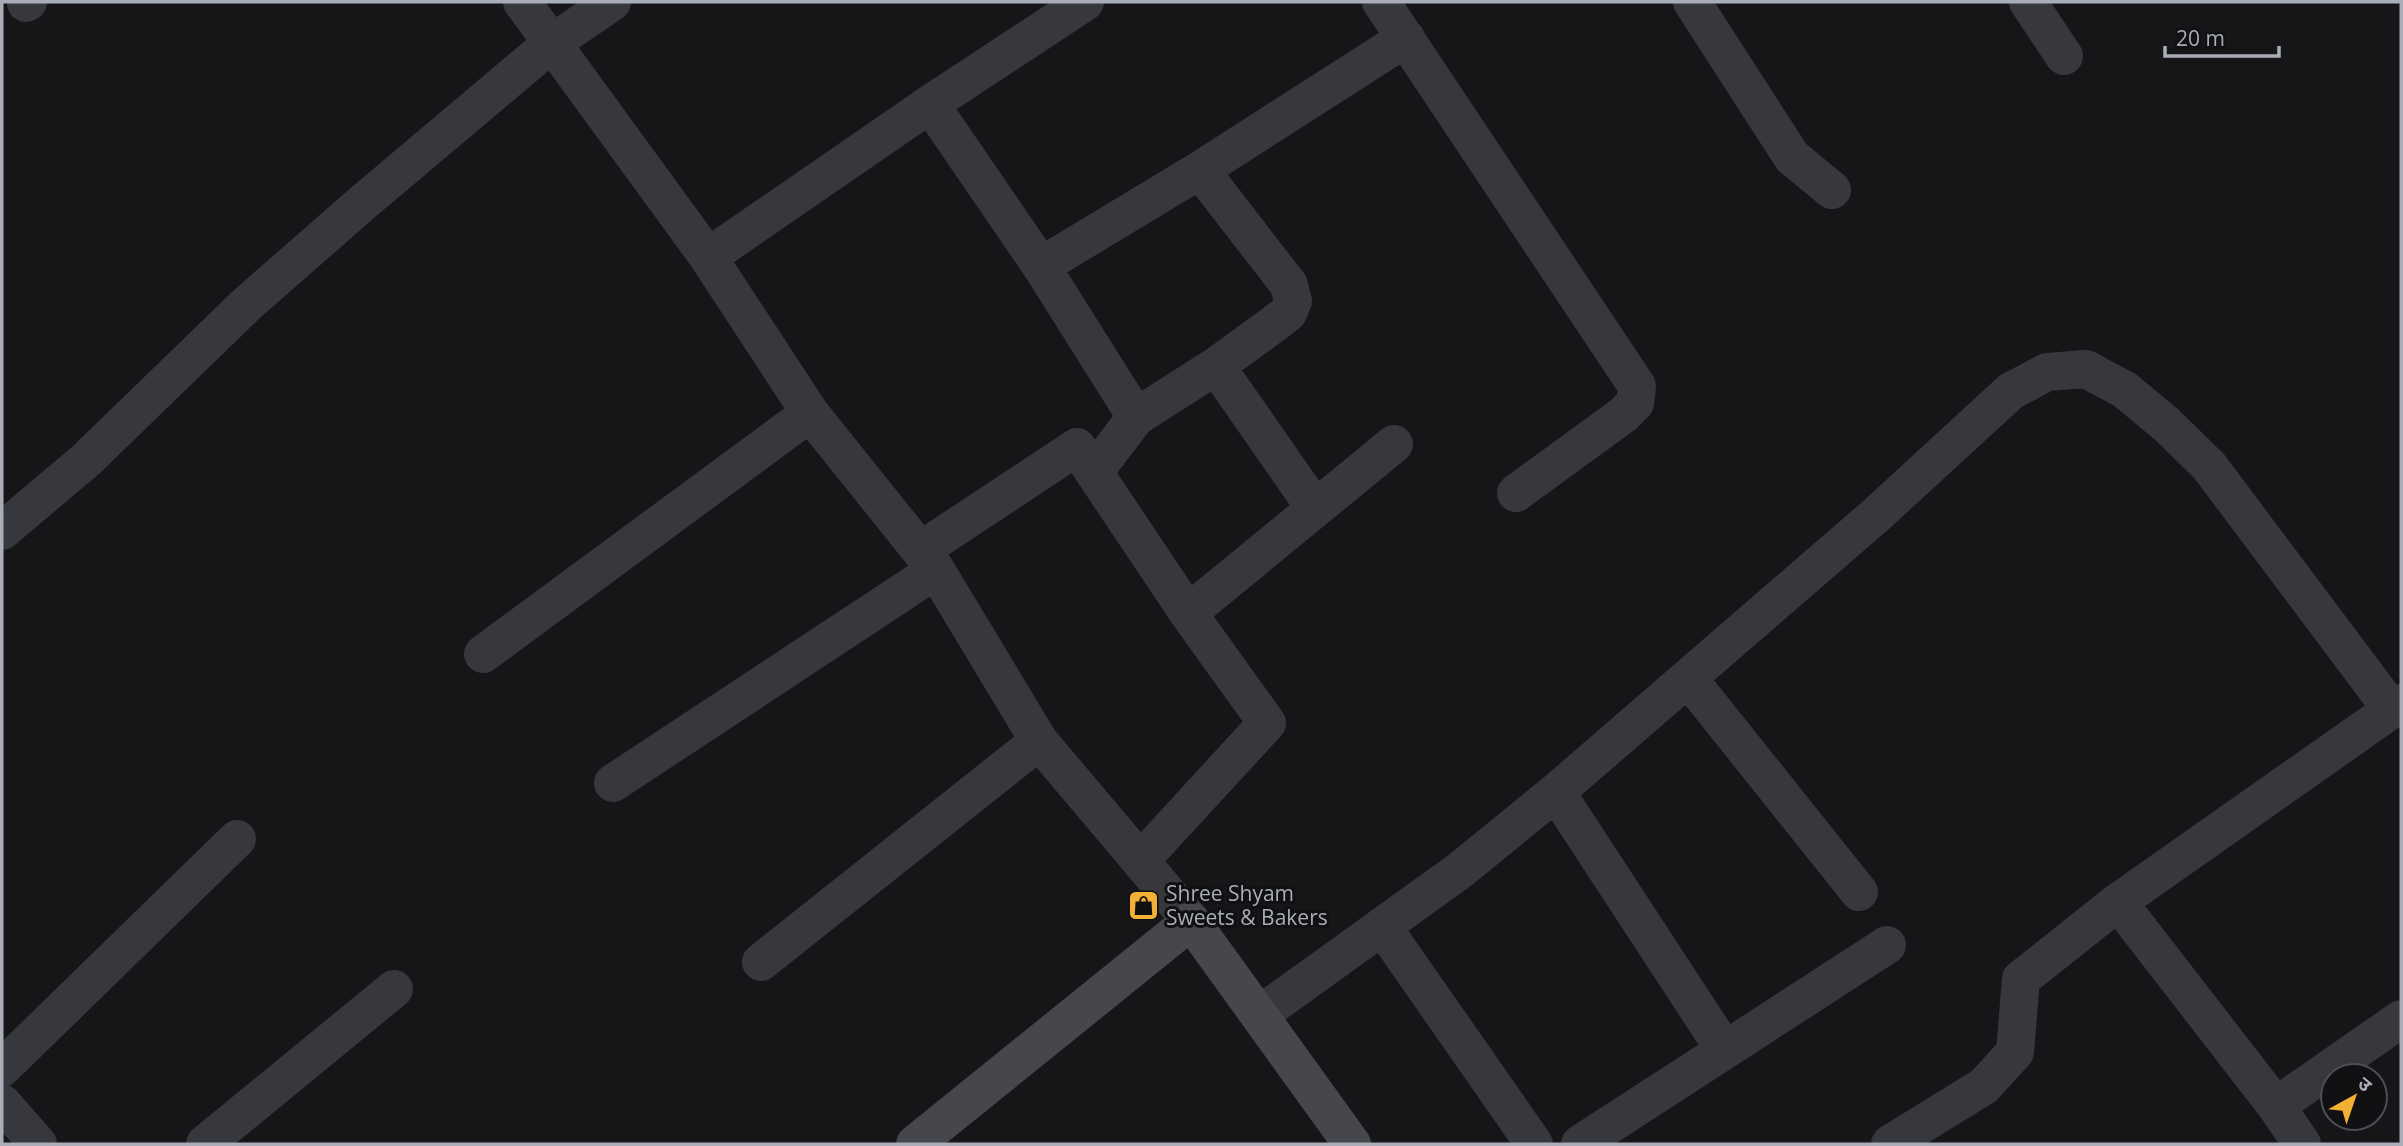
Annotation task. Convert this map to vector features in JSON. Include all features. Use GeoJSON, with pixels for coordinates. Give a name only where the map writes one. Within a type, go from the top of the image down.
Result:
{"type":"FeatureCollection","features":[{"type":"Feature","properties":{"kind":"street"},"geometry":{"type":"LineString","coordinates":[[522,2],[708,257],[810,413],[928,560],[1039,741],[1142,859],[1191,921],[1352,1144]]}},
{"type":"Feature","properties":{"kind":"street"},"geometry":{"type":"LineString","coordinates":[[2,531],[86,460],[247,304],[552,43],[611,2]]}},
{"type":"Feature","properties":{"kind":"street"},"geometry":{"type":"LineString","coordinates":[[708,257],[930,104],[1085,2]]}},
{"type":"Feature","properties":{"kind":"street"},"geometry":{"type":"LineString","coordinates":[[1381,2],[1637,386],[1635,403],[1623,415],[1516,493]]}},
{"type":"Feature","properties":{"kind":"street"},"geometry":{"type":"LineString","coordinates":[[1692,2],[1792,157],[1832,190]]}},
{"type":"Feature","properties":{"kind":"street"},"geometry":{"type":"LineString","coordinates":[[2028,2],[2064,56]]}},
{"type":"Feature","properties":{"kind":"street"},"geometry":{"type":"LineString","coordinates":[[1041,266],[1200,170],[1406,38]]}},
{"type":"Feature","properties":{"kind":"street"},"geometry":{"type":"LineString","coordinates":[[930,104],[1041,266],[1136,417]]}},
{"type":"Feature","properties":{"kind":"street"},"geometry":{"type":"LineString","coordinates":[[1094,472],[1136,417],[1216,366],[1281,318],[1293,301],[1289,285],[1200,170]]}},
{"type":"Feature","properties":{"kind":"street"},"geometry":{"type":"LineString","coordinates":[[1216,366],[1315,508]]}},
{"type":"Feature","properties":{"kind":"street"},"geometry":{"type":"LineString","coordinates":[[1259,1014],[1459,871],[1556,792],[1875,516],[2011,391],[2047,372],[2086,369],[2125,390],[2166,424],[2209,466],[2397,707],[2118,902],[2021,979],[2015,1052],[1984,1086],[1890,1144]]}},
{"type":"Feature","properties":{"kind":"street"},"geometry":{"type":"LineString","coordinates":[[483,654],[810,413]]}},
{"type":"Feature","properties":{"kind":"street"},"geometry":{"type":"LineString","coordinates":[[1188,613],[1394,444]]}},
{"type":"Feature","properties":{"kind":"street"},"geometry":{"type":"LineString","coordinates":[[613,783],[928,560],[1077,447],[1188,613],[1267,723],[1142,859]]}},
{"type":"Feature","properties":{"kind":"street"},"geometry":{"type":"LineString","coordinates":[[1688,678],[1859,892]]}},
{"type":"Feature","properties":{"kind":"street"},"geometry":{"type":"LineString","coordinates":[[761,962],[1039,741]]}},
{"type":"Feature","properties":{"kind":"street"},"geometry":{"type":"LineString","coordinates":[[1556,792],[1724,1049]]}},
{"type":"Feature","properties":{"kind":"street"},"geometry":{"type":"LineString","coordinates":[[2,1068],[237,839]]}},
{"type":"Feature","properties":{"kind":"street"},"geometry":{"type":"LineString","coordinates":[[2118,902],[2276,1106],[2302,1144]]}},
{"type":"Feature","properties":{"kind":"street"},"geometry":{"type":"LineString","coordinates":[[915,1144],[1191,921]]}},
{"type":"Feature","properties":{"kind":"street"},"geometry":{"type":"LineString","coordinates":[[1382,926],[1534,1144]]}},
{"type":"Feature","properties":{"kind":"street"},"geometry":{"type":"LineString","coordinates":[[1580,1144],[1887,945]]}},
{"type":"Feature","properties":{"kind":"street"},"geometry":{"type":"LineString","coordinates":[[205,1144],[394,989]]}},
{"type":"Feature","properties":{"kind":"street"},"geometry":{"type":"LineString","coordinates":[[2276,1106],[2401,1019]]}},
{"type":"Feature","properties":{"kind":"street"},"geometry":{"type":"LineString","coordinates":[[2,1103],[38,1144]]}},
{"type":"Feature","properties":{"kind":"place","name":"Shree Shyam Sweets & Bakers"},"geometry":{"type":"Point","coordinates":[1143,906]}}]}
